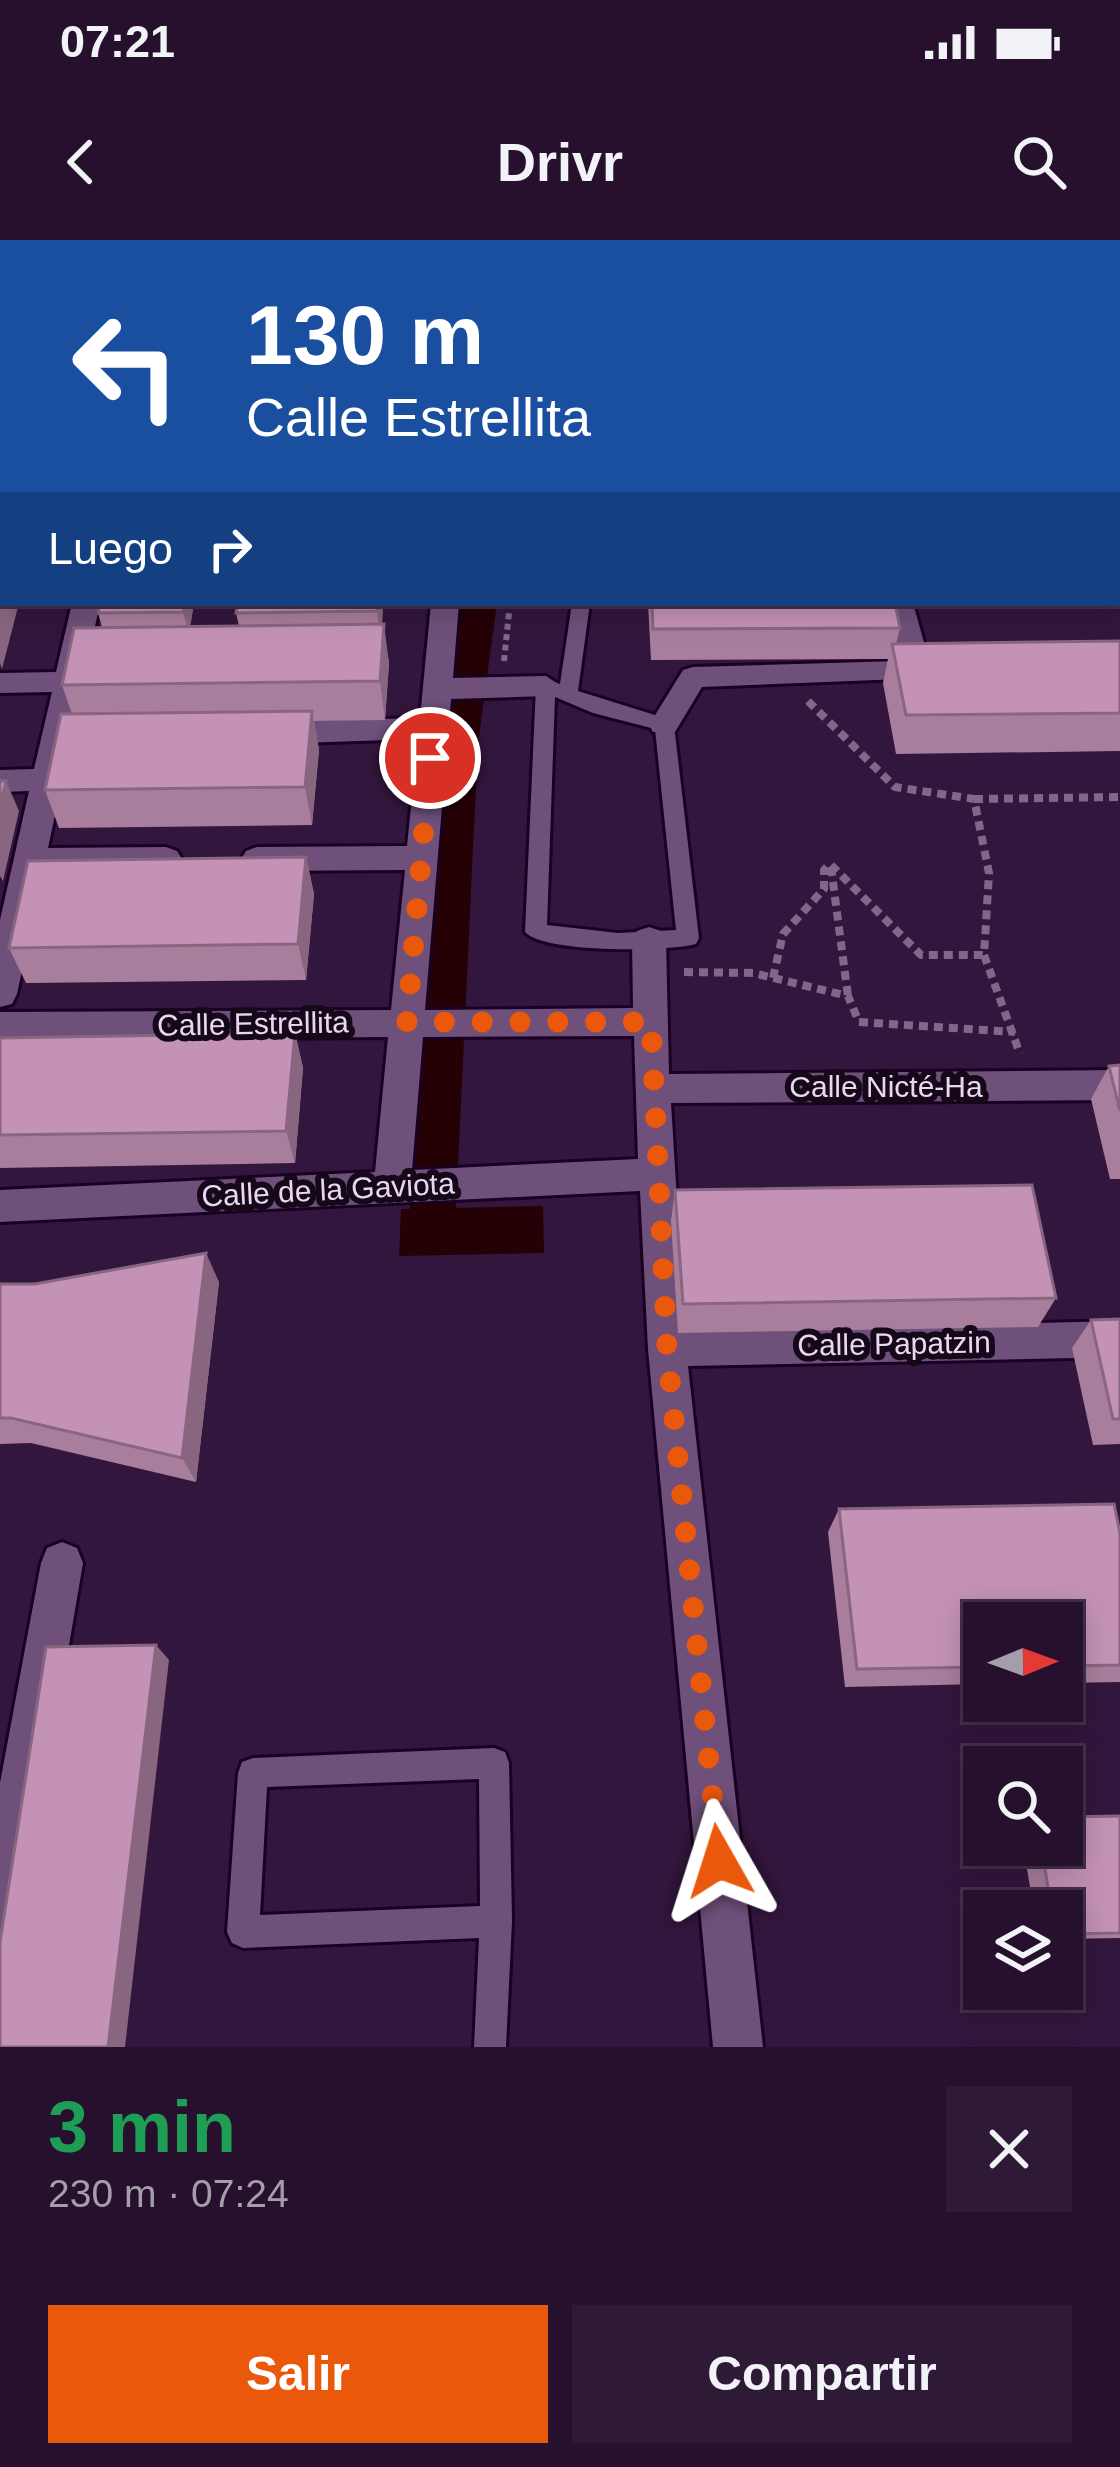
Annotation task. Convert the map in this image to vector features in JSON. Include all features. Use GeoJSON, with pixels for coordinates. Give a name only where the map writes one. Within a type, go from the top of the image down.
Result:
{"type":"FeatureCollection","features":[{"type":"Feature","properties":{"kind":"street"},"geometry":{"type":"LineString","coordinates":[[0,992],[11,897],[29,860],[47,780],[68,738],[69,682],[85,606]]}},
{"type":"Feature","properties":{"kind":"street"},"geometry":{"type":"LineString","coordinates":[[392,1186],[433,728],[441,690],[445,606]]}},
{"type":"Feature","properties":{"kind":"street"},"geometry":{"type":"LineString","coordinates":[[664,725],[693,677],[929,670],[900,606]]}},
{"type":"Feature","properties":{"kind":"street"},"geometry":{"type":"LineString","coordinates":[[0,683],[69,682]]}},
{"type":"Feature","properties":{"kind":"street"},"geometry":{"type":"LineString","coordinates":[[441,690],[495,685],[557,690]]}},
{"type":"Feature","properties":{"kind":"street"},"geometry":{"type":"LineString","coordinates":[[245,733],[433,728]]}},
{"type":"Feature","properties":{"kind":"street"},"geometry":{"type":"LineString","coordinates":[[0,781],[47,780]]}},
{"type":"Feature","properties":{"kind":"street"},"geometry":{"type":"LineString","coordinates":[[29,860],[422,858]]}},
{"type":"Feature","properties":{"kind":"street"},"geometry":{"type":"LineString","coordinates":[[651,956],[652,1089],[667,1349],[738,2047]]}},
{"type":"Feature","properties":{"kind":"street","name":"Calle Estrellita"},"geometry":{"type":"LineString","coordinates":[[0,1026],[651,1022]]}},
{"type":"Feature","properties":{"kind":"street","name":"Calle Nicté-Ha"},"geometry":{"type":"LineString","coordinates":[[652,1089],[1120,1085]]}},
{"type":"Feature","properties":{"kind":"street","name":"Calle de la Gaviota"},"geometry":{"type":"LineString","coordinates":[[0,1206],[657,1174]]}},
{"type":"Feature","properties":{"kind":"street","name":"Calle Papatzin"},"geometry":{"type":"LineString","coordinates":[[667,1349],[1120,1339]]}},
{"type":"Feature","properties":{"kind":"street"},"geometry":{"type":"LineString","coordinates":[[0,1910],[62,1562]]}},
{"type":"Feature","properties":{"kind":"lane"},"geometry":{"type":"LineString","coordinates":[[557,690],[664,725],[688,938],[651,956],[618,942],[536,932],[557,690],[580,606]]}},
{"type":"Feature","properties":{"kind":"lane"},"geometry":{"type":"LineString","coordinates":[[490,2047],[496,1921],[494,1763],[253,1773],[243,1932],[496,1921]]}},
{"type":"Feature","properties":{"kind":"path"},"geometry":{"type":"LineString","coordinates":[[495,685],[509,606]]}},
{"type":"Feature","properties":{"kind":"path"},"geometry":{"type":"LineString","coordinates":[[782,675],[895,787],[974,799],[1120,796]]}},
{"type":"Feature","properties":{"kind":"path"},"geometry":{"type":"LineString","coordinates":[[974,799],[989,874],[984,955],[1015,1032],[1027,1086]]}},
{"type":"Feature","properties":{"kind":"path"},"geometry":{"type":"LineString","coordinates":[[830,864],[921,955],[984,955]]}},
{"type":"Feature","properties":{"kind":"path"},"geometry":{"type":"LineString","coordinates":[[773,978],[784,934],[824,890],[824,870],[830,864]]}},
{"type":"Feature","properties":{"kind":"path"},"geometry":{"type":"LineString","coordinates":[[830,864],[848,997],[860,1022],[1015,1032]]}},
{"type":"Feature","properties":{"kind":"path"},"geometry":{"type":"LineString","coordinates":[[651,956],[753,973],[848,997]]}},
{"type":"Feature","properties":{"kind":"shaded area"},"geometry":{"type":"Polygon","coordinates":[[[543,1206],[544,1253],[399,1256],[401,1209],[543,1206]]]}},
{"type":"Feature","properties":{"kind":"building"},"geometry":{"type":"Polygon","coordinates":[[[99,606],[184,606],[183,612],[98,613],[99,606]]]}},
{"type":"Feature","properties":{"kind":"building"},"geometry":{"type":"Polygon","coordinates":[[[237,606],[377,606],[377,611],[236,613],[237,606]]]}},
{"type":"Feature","properties":{"kind":"building"},"geometry":{"type":"Polygon","coordinates":[[[652,606],[896,606],[900,628],[653,629],[652,606]]]}},
{"type":"Feature","properties":{"kind":"building"},"geometry":{"type":"Polygon","coordinates":[[[384,624],[380,681],[62,685],[74,628],[384,624]]]}},
{"type":"Feature","properties":{"kind":"building"},"geometry":{"type":"Polygon","coordinates":[[[1120,641],[1120,713],[906,715],[892,644],[1120,641]]]}},
{"type":"Feature","properties":{"kind":"building"},"geometry":{"type":"Polygon","coordinates":[[[312,711],[305,787],[45,790],[61,714],[312,711]]]}},
{"type":"Feature","properties":{"kind":"building"},"geometry":{"type":"Polygon","coordinates":[[[306,857],[298,944],[9,948],[28,861],[306,857]]]}},
{"type":"Feature","properties":{"kind":"building"},"geometry":{"type":"Polygon","coordinates":[[[295,1033],[286,1131],[0,1135],[0,1038],[295,1033]]]}},
{"type":"Feature","properties":{"kind":"building"},"geometry":{"type":"Polygon","coordinates":[[[1120,1065],[1120,1111],[1109,1066],[1120,1065]]]}},
{"type":"Feature","properties":{"kind":"building"},"geometry":{"type":"Polygon","coordinates":[[[1032,1185],[1056,1298],[683,1304],[675,1190],[1032,1185]]]}},
{"type":"Feature","properties":{"kind":"building"},"geometry":{"type":"Polygon","coordinates":[[[206,1253],[182,1458],[0,1418],[0,1284],[35,1284],[206,1253]]]}},
{"type":"Feature","properties":{"kind":"building"},"geometry":{"type":"Polygon","coordinates":[[[1120,1319],[1120,1419],[1113,1419],[1091,1320],[1120,1319]]]}},
{"type":"Feature","properties":{"kind":"building"},"geometry":{"type":"Polygon","coordinates":[[[1114,1504],[1120,1533],[1120,1665],[1083,1666],[1083,1602],[963,1602],[963,1667],[857,1669],[839,1509],[1114,1504]]]}},
{"type":"Feature","properties":{"kind":"building"},"geometry":{"type":"Polygon","coordinates":[[[156,1645],[108,2047],[0,2047],[0,1942],[46,1647],[156,1645]]]}},
{"type":"Feature","properties":{"kind":"building"},"geometry":{"type":"Polygon","coordinates":[[[1120,1816],[1120,1933],[1083,1934],[1083,1890],[1048,1890],[1044,1866],[1083,1866],[1083,1817],[1120,1816]]]}},
{"type":"Feature","properties":{"kind":"waterway"},"geometry":{"type":"LineString","coordinates":[[433,1209],[459,743],[479,606]]}},
{"type":"Feature","properties":{"kind":"route"},"geometry":{"type":"LineString","coordinates":[[430,758],[407,1022],[651,1022],[667,1349],[719,1861]]}}]}
